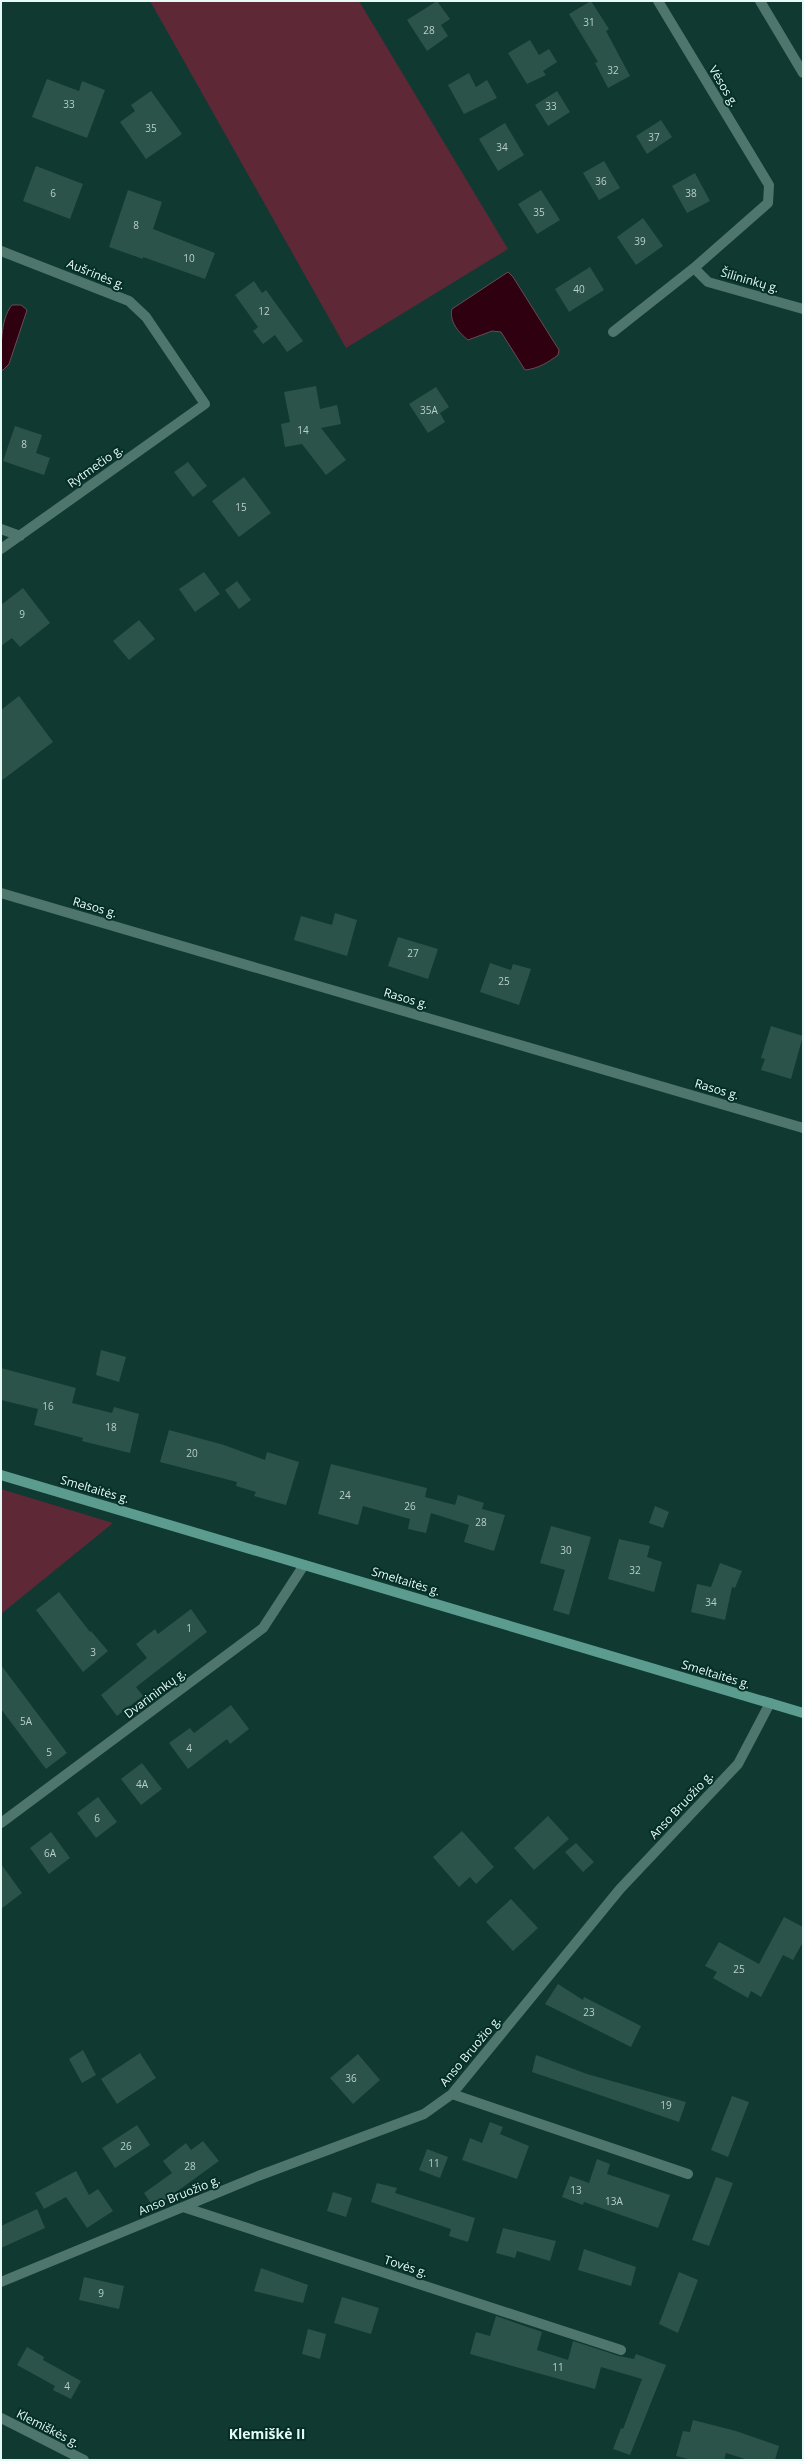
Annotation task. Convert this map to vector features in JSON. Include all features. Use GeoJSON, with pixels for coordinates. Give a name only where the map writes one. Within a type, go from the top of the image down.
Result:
{"type":"FeatureCollection","features":[{"type":"Feature","properties":{"kind":"main road","name":"Smeltaitės g."},"geometry":{"type":"LineString","coordinates":[[1,1475],[803,1713]]}},
{"type":"Feature","properties":{"kind":"street","name":"Vėsos g."},"geometry":{"type":"LineString","coordinates":[[658,1],[769,185],[768,203],[694,268]]}},
{"type":"Feature","properties":{"kind":"street"},"geometry":{"type":"LineString","coordinates":[[760,1],[803,72]]}},
{"type":"Feature","properties":{"kind":"street","name":"Aušrinės g."},"geometry":{"type":"LineString","coordinates":[[1,251],[129,301],[146,317],[205,404]]}},
{"type":"Feature","properties":{"kind":"street"},"geometry":{"type":"LineString","coordinates":[[613,332],[694,268]]}},
{"type":"Feature","properties":{"kind":"street","name":"Šilininkų g."},"geometry":{"type":"LineString","coordinates":[[694,268],[708,282],[803,309]]}},
{"type":"Feature","properties":{"kind":"street","name":"Rytmečio g."},"geometry":{"type":"LineString","coordinates":[[1,550],[205,404]]}},
{"type":"Feature","properties":{"kind":"street"},"geometry":{"type":"LineString","coordinates":[[1,529],[20,536]]}},
{"type":"Feature","properties":{"kind":"street","name":"Rasos g."},"geometry":{"type":"LineString","coordinates":[[1,893],[803,1128]]}},
{"type":"Feature","properties":{"kind":"street","name":"Dvarininkų g."},"geometry":{"type":"LineString","coordinates":[[1,1823],[264,1628],[304,1565]]}},
{"type":"Feature","properties":{"kind":"street","name":"Anso Bruožio g."},"geometry":{"type":"LineString","coordinates":[[1,2282],[258,2176],[424,2114],[452,2094],[620,1889],[738,1764],[770,1703]]}},
{"type":"Feature","properties":{"kind":"street"},"geometry":{"type":"LineString","coordinates":[[452,2094],[688,2174]]}},
{"type":"Feature","properties":{"kind":"street","name":"Tovės g."},"geometry":{"type":"LineString","coordinates":[[183,2207],[621,2350]]}},
{"type":"Feature","properties":{"kind":"street","name":"Klemiškės g."},"geometry":{"type":"LineString","coordinates":[[1,2418],[84,2460]]}},
{"type":"Feature","properties":{"kind":"shaded area"},"geometry":{"type":"Polygon","coordinates":[[[150,1],[359,1],[508,249],[346,348],[150,1]]]}},
{"type":"Feature","properties":{"kind":"shaded area"},"geometry":{"type":"Polygon","coordinates":[[[508,272],[513,277],[559,350],[558,355],[538,367],[525,370],[501,332],[492,331],[468,340],[458,330],[453,322],[451,313],[452,309],[508,272]]]}},
{"type":"Feature","properties":{"kind":"shaded area"},"geometry":{"type":"Polygon","coordinates":[[[12,305],[21,305],[27,310],[9,364],[1,370],[3,326],[8,311],[12,305]]]}},
{"type":"Feature","properties":{"kind":"shaded area"},"geometry":{"type":"Polygon","coordinates":[[[1,1489],[113,1523],[1,1614],[1,1489]]]}},
{"type":"Feature","properties":{"kind":"building"},"geometry":{"type":"Polygon","coordinates":[[[437,1],[450,19],[441,25],[448,36],[427,51],[407,20],[437,1]]]}},
{"type":"Feature","properties":{"kind":"building"},"geometry":{"type":"Polygon","coordinates":[[[591,1],[609,29],[606,31],[630,76],[608,88],[595,63],[598,62],[569,14],[591,1]]]}},
{"type":"Feature","properties":{"kind":"building"},"geometry":{"type":"Polygon","coordinates":[[[530,40],[539,55],[549,49],[557,62],[543,71],[546,75],[527,84],[508,53],[530,40]]]}},
{"type":"Feature","properties":{"kind":"building"},"geometry":{"type":"Polygon","coordinates":[[[469,73],[476,87],[487,80],[497,98],[464,114],[448,85],[469,73]]]}},
{"type":"Feature","properties":{"kind":"building"},"geometry":{"type":"Polygon","coordinates":[[[47,79],[79,91],[82,81],[105,90],[87,138],[32,117],[47,79]]]}},
{"type":"Feature","properties":{"kind":"building"},"geometry":{"type":"Polygon","coordinates":[[[151,91],[182,134],[146,159],[120,122],[135,111],[131,105],[151,91]]]}},
{"type":"Feature","properties":{"kind":"building"},"geometry":{"type":"Polygon","coordinates":[[[557,91],[570,112],[548,126],[535,105],[557,91]]]}},
{"type":"Feature","properties":{"kind":"building"},"geometry":{"type":"Polygon","coordinates":[[[661,120],[672,137],[647,154],[636,136],[661,120]]]}},
{"type":"Feature","properties":{"kind":"building"},"geometry":{"type":"Polygon","coordinates":[[[505,123],[524,155],[498,171],[479,139],[505,123]]]}},
{"type":"Feature","properties":{"kind":"building"},"geometry":{"type":"Polygon","coordinates":[[[604,161],[620,188],[599,200],[583,173],[604,161]]]}},
{"type":"Feature","properties":{"kind":"building"},"geometry":{"type":"Polygon","coordinates":[[[36,166],[83,184],[70,219],[23,201],[36,166]]]}},
{"type":"Feature","properties":{"kind":"building"},"geometry":{"type":"Polygon","coordinates":[[[695,173],[710,201],[687,213],[672,186],[695,173]]]}},
{"type":"Feature","properties":{"kind":"building"},"geometry":{"type":"Polygon","coordinates":[[[128,190],[162,202],[153,229],[215,253],[205,279],[143,257],[143,259],[109,247],[128,190]]]}},
{"type":"Feature","properties":{"kind":"building"},"geometry":{"type":"Polygon","coordinates":[[[541,190],[560,220],[537,234],[518,204],[541,190]]]}},
{"type":"Feature","properties":{"kind":"building"},"geometry":{"type":"Polygon","coordinates":[[[643,218],[663,246],[636,265],[617,237],[643,218]]]}},
{"type":"Feature","properties":{"kind":"building"},"geometry":{"type":"Polygon","coordinates":[[[590,267],[604,290],[569,312],[555,289],[590,267]]]}},
{"type":"Feature","properties":{"kind":"building"},"geometry":{"type":"Polygon","coordinates":[[[254,281],[262,293],[266,290],[303,341],[287,352],[275,335],[263,344],[253,331],[258,327],[235,295],[254,281]]]}},
{"type":"Feature","properties":{"kind":"building"},"geometry":{"type":"Polygon","coordinates":[[[316,386],[320,409],[337,405],[341,424],[321,428],[346,460],[326,475],[302,444],[285,447],[281,424],[290,422],[284,392],[316,386]]]}},
{"type":"Feature","properties":{"kind":"building"},"geometry":{"type":"Polygon","coordinates":[[[436,387],[449,407],[440,413],[445,422],[428,433],[409,404],[436,387]]]}},
{"type":"Feature","properties":{"kind":"building"},"geometry":{"type":"Polygon","coordinates":[[[15,426],[42,435],[36,453],[50,458],[44,475],[3,461],[15,426]]]}},
{"type":"Feature","properties":{"kind":"building"},"geometry":{"type":"Polygon","coordinates":[[[188,462],[207,486],[193,497],[174,472],[188,462]]]}},
{"type":"Feature","properties":{"kind":"building"},"geometry":{"type":"Polygon","coordinates":[[[244,477],[271,513],[239,537],[212,501],[244,477]]]}},
{"type":"Feature","properties":{"kind":"building"},"geometry":{"type":"Polygon","coordinates":[[[204,572],[220,594],[195,612],[179,589],[204,572]]]}},
{"type":"Feature","properties":{"kind":"building"},"geometry":{"type":"Polygon","coordinates":[[[237,581],[251,600],[239,609],[225,590],[237,581]]]}},
{"type":"Feature","properties":{"kind":"building"},"geometry":{"type":"Polygon","coordinates":[[[23,588],[50,623],[20,647],[12,638],[1,646],[1,605],[23,588]]]}},
{"type":"Feature","properties":{"kind":"building"},"geometry":{"type":"Polygon","coordinates":[[[139,620],[155,639],[129,660],[113,641],[139,620]]]}},
{"type":"Feature","properties":{"kind":"building"},"geometry":{"type":"Polygon","coordinates":[[[19,696],[53,742],[1,781],[1,710],[19,696]]]}},
{"type":"Feature","properties":{"kind":"building"},"geometry":{"type":"Polygon","coordinates":[[[335,913],[357,920],[347,956],[294,940],[301,916],[332,925],[335,913]]]}},
{"type":"Feature","properties":{"kind":"building"},"geometry":{"type":"Polygon","coordinates":[[[398,937],[438,949],[428,979],[388,966],[398,937]]]}},
{"type":"Feature","properties":{"kind":"building"},"geometry":{"type":"Polygon","coordinates":[[[490,963],[511,970],[513,964],[531,969],[519,1005],[480,992],[490,963]]]}},
{"type":"Feature","properties":{"kind":"building"},"geometry":{"type":"Polygon","coordinates":[[[771,1026],[803,1036],[791,1079],[761,1070],[765,1059],[761,1058],[771,1026]]]}},
{"type":"Feature","properties":{"kind":"building"},"geometry":{"type":"Polygon","coordinates":[[[101,1350],[126,1357],[119,1382],[96,1375],[101,1350]]]}},
{"type":"Feature","properties":{"kind":"building"},"geometry":{"type":"Polygon","coordinates":[[[1,1368],[76,1388],[72,1403],[112,1413],[114,1407],[139,1414],[130,1453],[82,1441],[83,1438],[34,1425],[38,1409],[1,1400],[1,1368]]]}},
{"type":"Feature","properties":{"kind":"building"},"geometry":{"type":"Polygon","coordinates":[[[169,1430],[224,1445],[265,1460],[267,1452],[299,1462],[286,1505],[254,1496],[256,1492],[236,1486],[237,1482],[160,1462],[169,1430]]]}},
{"type":"Feature","properties":{"kind":"building"},"geometry":{"type":"Polygon","coordinates":[[[331,1464],[427,1488],[425,1497],[455,1505],[458,1495],[484,1503],[482,1509],[505,1515],[494,1551],[464,1542],[469,1525],[431,1513],[426,1533],[408,1529],[410,1519],[363,1506],[358,1525],[318,1514],[331,1464]]]}},
{"type":"Feature","properties":{"kind":"building"},"geometry":{"type":"Polygon","coordinates":[[[655,1506],[669,1512],[663,1528],[649,1523],[655,1506]]]}},
{"type":"Feature","properties":{"kind":"building"},"geometry":{"type":"Polygon","coordinates":[[[551,1526],[591,1537],[569,1615],[553,1610],[565,1570],[540,1563],[551,1526]]]}},
{"type":"Feature","properties":{"kind":"building"},"geometry":{"type":"Polygon","coordinates":[[[619,1539],[650,1546],[647,1557],[662,1562],[654,1592],[608,1579],[619,1539]]]}},
{"type":"Feature","properties":{"kind":"building"},"geometry":{"type":"Polygon","coordinates":[[[720,1563],[742,1571],[735,1588],[732,1587],[725,1620],[691,1612],[697,1584],[711,1587],[720,1563]]]}},
{"type":"Feature","properties":{"kind":"building"},"geometry":{"type":"Polygon","coordinates":[[[59,1592],[90,1632],[91,1631],[108,1651],[83,1672],[36,1610],[59,1592]]]}},
{"type":"Feature","properties":{"kind":"building"},"geometry":{"type":"Polygon","coordinates":[[[191,1609],[207,1632],[136,1687],[143,1696],[117,1716],[101,1695],[147,1658],[136,1644],[155,1629],[158,1634],[191,1609]]]}},
{"type":"Feature","properties":{"kind":"building"},"geometry":{"type":"Polygon","coordinates":[[[1,1665],[67,1753],[46,1769],[1,1709],[1,1665]]]}},
{"type":"Feature","properties":{"kind":"building"},"geometry":{"type":"Polygon","coordinates":[[[231,1705],[249,1729],[230,1744],[227,1739],[188,1769],[169,1743],[190,1728],[194,1733],[231,1705]]]}},
{"type":"Feature","properties":{"kind":"building"},"geometry":{"type":"Polygon","coordinates":[[[142,1763],[162,1789],[141,1805],[121,1779],[142,1763]]]}},
{"type":"Feature","properties":{"kind":"building"},"geometry":{"type":"Polygon","coordinates":[[[98,1797],[117,1822],[96,1838],[77,1813],[98,1797]]]}},
{"type":"Feature","properties":{"kind":"building"},"geometry":{"type":"Polygon","coordinates":[[[548,1816],[569,1839],[534,1870],[514,1848],[548,1816]]]}},
{"type":"Feature","properties":{"kind":"building"},"geometry":{"type":"Polygon","coordinates":[[[462,1831],[494,1867],[476,1884],[470,1877],[459,1887],[433,1857],[462,1831]]]}},
{"type":"Feature","properties":{"kind":"building"},"geometry":{"type":"Polygon","coordinates":[[[51,1832],[70,1858],[49,1874],[30,1848],[51,1832]]]}},
{"type":"Feature","properties":{"kind":"building"},"geometry":{"type":"Polygon","coordinates":[[[576,1843],[594,1862],[583,1872],[565,1852],[576,1843]]]}},
{"type":"Feature","properties":{"kind":"building"},"geometry":{"type":"Polygon","coordinates":[[[1,1864],[22,1893],[1,1909],[1,1864]]]}},
{"type":"Feature","properties":{"kind":"building"},"geometry":{"type":"Polygon","coordinates":[[[511,1899],[538,1928],[513,1951],[486,1922],[511,1899]]]}},
{"type":"Feature","properties":{"kind":"building"},"geometry":{"type":"Polygon","coordinates":[[[784,1917],[803,1927],[803,1942],[793,1960],[783,1955],[761,1997],[751,1991],[748,1998],[713,1978],[717,1972],[705,1966],[719,1942],[759,1964],[784,1917]]]}},
{"type":"Feature","properties":{"kind":"building"},"geometry":{"type":"Polygon","coordinates":[[[558,1984],[583,2000],[584,1997],[641,2026],[631,2047],[545,2004],[558,1984]]]}},
{"type":"Feature","properties":{"kind":"building"},"geometry":{"type":"Polygon","coordinates":[[[83,2050],[96,2075],[82,2083],[69,2059],[83,2050]]]}},
{"type":"Feature","properties":{"kind":"building"},"geometry":{"type":"Polygon","coordinates":[[[140,2053],[156,2078],[117,2104],[101,2079],[140,2053]]]}},
{"type":"Feature","properties":{"kind":"building"},"geometry":{"type":"Polygon","coordinates":[[[358,2054],[380,2080],[353,2104],[330,2078],[358,2054]]]}},
{"type":"Feature","properties":{"kind":"building"},"geometry":{"type":"Polygon","coordinates":[[[536,2055],[587,2074],[686,2102],[679,2122],[532,2072],[536,2055]]]}},
{"type":"Feature","properties":{"kind":"building"},"geometry":{"type":"Polygon","coordinates":[[[732,2096],[749,2102],[728,2157],[711,2150],[732,2096]]]}},
{"type":"Feature","properties":{"kind":"building"},"geometry":{"type":"Polygon","coordinates":[[[490,2122],[503,2127],[500,2134],[529,2146],[517,2179],[462,2160],[470,2138],[482,2143],[490,2122]]]}},
{"type":"Feature","properties":{"kind":"building"},"geometry":{"type":"Polygon","coordinates":[[[137,2125],[150,2145],[115,2168],[102,2148],[137,2125]]]}},
{"type":"Feature","properties":{"kind":"building"},"geometry":{"type":"Polygon","coordinates":[[[203,2141],[219,2161],[154,2208],[144,2193],[172,2173],[163,2161],[186,2143],[191,2150],[203,2141]]]}},
{"type":"Feature","properties":{"kind":"building"},"geometry":{"type":"Polygon","coordinates":[[[427,2149],[448,2157],[440,2178],[419,2170],[427,2149]]]}},
{"type":"Feature","properties":{"kind":"building"},"geometry":{"type":"Polygon","coordinates":[[[597,2159],[610,2164],[607,2174],[670,2195],[658,2228],[584,2202],[583,2205],[562,2197],[570,2176],[589,2183],[597,2159]]]}},
{"type":"Feature","properties":{"kind":"building"},"geometry":{"type":"Polygon","coordinates":[[[76,2171],[89,2195],[98,2189],[113,2211],[87,2228],[66,2197],[44,2209],[35,2193],[76,2171]]]}},
{"type":"Feature","properties":{"kind":"building"},"geometry":{"type":"Polygon","coordinates":[[[716,2177],[733,2183],[709,2246],[692,2240],[716,2177]]]}},
{"type":"Feature","properties":{"kind":"building"},"geometry":{"type":"Polygon","coordinates":[[[377,2183],[397,2188],[395,2193],[475,2218],[468,2242],[449,2236],[451,2229],[371,2202],[377,2183]]]}},
{"type":"Feature","properties":{"kind":"building"},"geometry":{"type":"Polygon","coordinates":[[[333,2192],[352,2198],[346,2217],[327,2211],[333,2192]]]}},
{"type":"Feature","properties":{"kind":"building"},"geometry":{"type":"Polygon","coordinates":[[[37,2209],[45,2228],[1,2248],[1,2226],[37,2209]]]}},
{"type":"Feature","properties":{"kind":"building"},"geometry":{"type":"Polygon","coordinates":[[[503,2228],[556,2241],[550,2261],[517,2251],[515,2258],[496,2253],[503,2228]]]}},
{"type":"Feature","properties":{"kind":"building"},"geometry":{"type":"Polygon","coordinates":[[[584,2249],[636,2267],[631,2286],[578,2270],[584,2249]]]}},
{"type":"Feature","properties":{"kind":"building"},"geometry":{"type":"Polygon","coordinates":[[[261,2268],[308,2285],[303,2303],[254,2291],[261,2268]]]}},
{"type":"Feature","properties":{"kind":"building"},"geometry":{"type":"Polygon","coordinates":[[[679,2272],[698,2280],[678,2333],[659,2324],[679,2272]]]}},
{"type":"Feature","properties":{"kind":"building"},"geometry":{"type":"Polygon","coordinates":[[[84,2277],[124,2286],[119,2309],[79,2300],[84,2277]]]}},
{"type":"Feature","properties":{"kind":"building"},"geometry":{"type":"Polygon","coordinates":[[[342,2297],[379,2308],[371,2334],[334,2323],[342,2297]]]}},
{"type":"Feature","properties":{"kind":"building"},"geometry":{"type":"Polygon","coordinates":[[[496,2316],[542,2332],[537,2350],[568,2360],[573,2341],[619,2356],[634,2359],[636,2354],[666,2365],[630,2455],[613,2449],[621,2428],[623,2429],[642,2379],[601,2367],[595,2389],[470,2354],[476,2332],[490,2336],[496,2316]]]}},
{"type":"Feature","properties":{"kind":"building"},"geometry":{"type":"Polygon","coordinates":[[[308,2329],[326,2334],[320,2359],[302,2354],[308,2329]]]}},
{"type":"Feature","properties":{"kind":"building"},"geometry":{"type":"Polygon","coordinates":[[[27,2347],[44,2357],[43,2360],[81,2381],[71,2399],[53,2390],[55,2386],[17,2365],[27,2347]]]}},
{"type":"Feature","properties":{"kind":"building"},"geometry":{"type":"Polygon","coordinates":[[[693,2420],[736,2431],[779,2446],[775,2460],[748,2460],[726,2453],[724,2460],[692,2460],[676,2456],[683,2431],[690,2432],[693,2420]]]}},
{"type":"Feature","properties":{"kind":"district","name":"Klemiškė II"},"geometry":{"type":"Point","coordinates":[267,2433]}}]}
